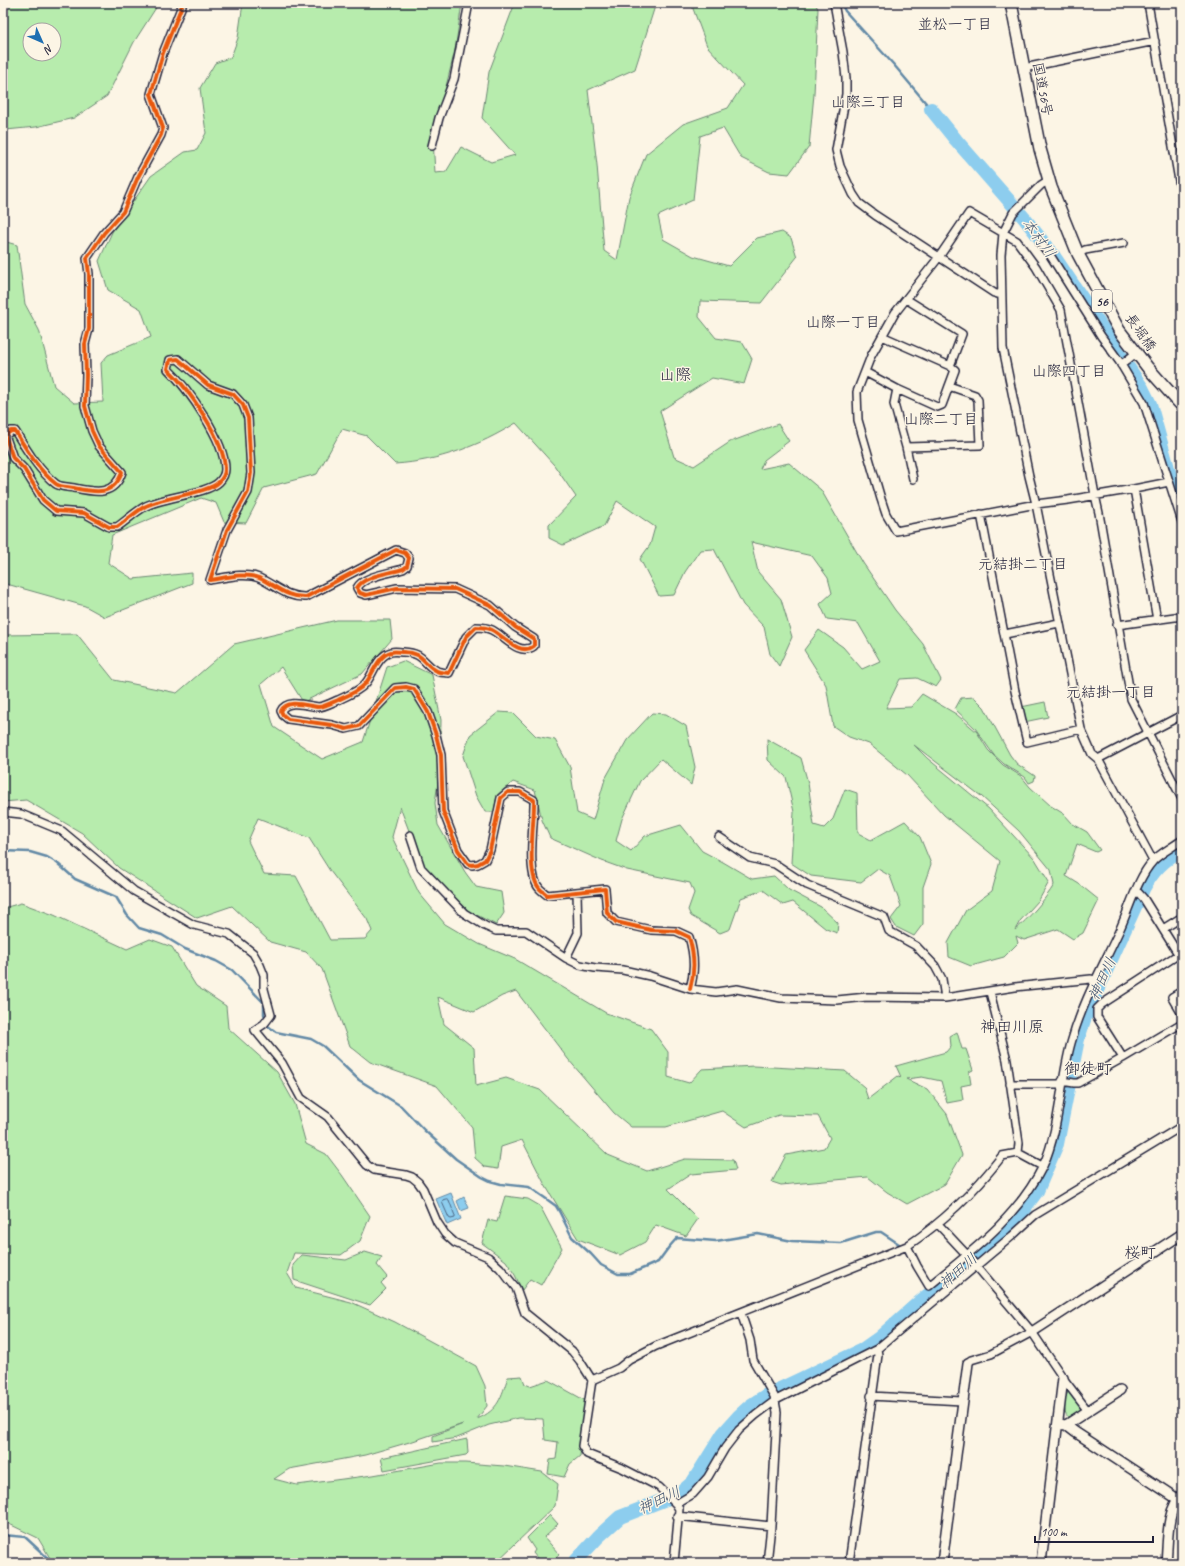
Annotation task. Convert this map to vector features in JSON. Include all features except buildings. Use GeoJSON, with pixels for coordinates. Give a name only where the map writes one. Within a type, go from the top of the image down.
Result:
{"type":"FeatureCollection","features":[{"type":"Feature","properties":{"kind":"highway","name":"国道56号"},"geometry":{"type":"LineString","coordinates":[[1011,3],[1040,149],[1049,180]]}},
{"type":"Feature","properties":{"kind":"highway","name":"長堀橋"},"geometry":{"type":"LineString","coordinates":[[1049,180],[1078,254],[1108,311],[1127,360],[1158,381],[1182,406]]}},
{"type":"Feature","properties":{"kind":"street"},"geometry":{"type":"LineString","coordinates":[[183,3],[163,53],[151,94],[163,128],[161,135],[138,177],[123,212],[104,233],[87,258],[90,274],[89,329],[85,344],[85,406],[92,431],[99,446],[122,472],[119,482],[112,488],[98,492],[57,486],[32,459],[15,431],[11,431],[4,435],[13,458],[24,469],[43,500],[56,512],[84,513],[109,527],[117,527],[144,507],[207,488],[218,483],[224,476],[224,464],[216,437],[200,410],[176,376],[168,369],[170,360],[178,359],[208,385],[233,394],[243,405],[248,418],[251,473],[248,492],[227,530],[210,580],[242,576],[258,578],[284,594],[298,598],[306,597],[396,550],[405,553],[409,558],[407,566],[403,569],[360,583],[357,588],[360,593],[366,595],[397,588],[455,589],[490,605],[515,627],[534,639],[534,646],[530,649],[524,649],[515,647],[492,630],[484,627],[476,627],[466,637],[449,673],[437,671],[418,655],[409,652],[392,651],[386,654],[376,664],[373,674],[364,686],[354,692],[320,707],[289,704],[283,708],[283,715],[288,719],[332,725],[346,729],[359,726],[395,688],[406,687],[414,690],[428,712],[441,755],[443,811],[458,850],[468,864],[478,864],[484,860],[490,850],[501,798],[508,792],[520,792],[534,800],[531,839],[533,874],[539,889],[547,895],[605,889],[607,913],[616,922],[651,930],[676,931],[689,937],[692,945],[694,976],[690,989]]}},
{"type":"Feature","properties":{"kind":"street"},"geometry":{"type":"LineString","coordinates":[[432,146],[439,118],[454,79],[469,3]]}},
{"type":"Feature","properties":{"kind":"street"},"geometry":{"type":"LineString","coordinates":[[834,3],[846,78],[846,94],[836,150],[840,166],[853,194],[859,203],[875,215],[994,293],[1001,295]]}},
{"type":"Feature","properties":{"kind":"street"},"geometry":{"type":"LineString","coordinates":[[1148,3],[1182,198]]}},
{"type":"Feature","properties":{"kind":"street"},"geometry":{"type":"LineString","coordinates":[[1024,68],[1155,41]]}},
{"type":"Feature","properties":{"kind":"street"},"geometry":{"type":"LineString","coordinates":[[1049,180],[1041,185],[1017,209],[1003,233],[1001,255],[1003,348],[1027,469],[1036,504],[1080,729],[1092,754],[1098,759],[1153,861]]}},
{"type":"Feature","properties":{"kind":"street"},"geometry":{"type":"LineString","coordinates":[[1169,482],[1134,489],[1095,495],[1068,500],[1036,504],[896,531],[886,514],[858,420],[857,392],[871,356],[895,313],[939,257],[969,213],[1017,241],[1036,267],[1061,310],[1095,495],[1131,699],[1182,799]]}},
{"type":"Feature","properties":{"kind":"street"},"geometry":{"type":"LineString","coordinates":[[1040,243],[1127,360],[1144,403],[1182,522]]}},
{"type":"Feature","properties":{"kind":"street"},"geometry":{"type":"LineString","coordinates":[[1078,254],[1085,250],[1124,243]]}},
{"type":"Feature","properties":{"kind":"street"},"geometry":{"type":"LineString","coordinates":[[906,299],[962,334],[950,366]]}},
{"type":"Feature","properties":{"kind":"street"},"geometry":{"type":"LineString","coordinates":[[865,372],[897,389],[937,407],[942,404],[954,370],[950,366],[882,336]]}},
{"type":"Feature","properties":{"kind":"street"},"geometry":{"type":"LineString","coordinates":[[906,447],[980,445],[978,400],[975,395],[949,386]]}},
{"type":"Feature","properties":{"kind":"street"},"geometry":{"type":"LineString","coordinates":[[897,389],[894,404],[913,479]]}},
{"type":"Feature","properties":{"kind":"street"},"geometry":{"type":"LineString","coordinates":[[1134,489],[1157,620]]}},
{"type":"Feature","properties":{"kind":"street"},"geometry":{"type":"LineString","coordinates":[[981,514],[1015,691],[1027,742],[1080,729]]}},
{"type":"Feature","properties":{"kind":"street"},"geometry":{"type":"LineString","coordinates":[[1117,625],[1182,616]]}},
{"type":"Feature","properties":{"kind":"street"},"geometry":{"type":"LineString","coordinates":[[1005,634],[1059,623]]}},
{"type":"Feature","properties":{"kind":"street"},"geometry":{"type":"LineString","coordinates":[[1098,759],[1182,714]]}},
{"type":"Feature","properties":{"kind":"street"},"geometry":{"type":"LineString","coordinates":[[3,812],[21,814],[62,831],[134,891],[194,925],[229,934],[253,953],[264,975],[264,988],[271,1015],[266,1022],[255,1030],[282,1063],[301,1098],[328,1117],[367,1165],[374,1170],[406,1175],[412,1177],[418,1182],[423,1189],[437,1222],[445,1234],[455,1243],[488,1257],[500,1268],[516,1288],[525,1313],[572,1351],[580,1360],[592,1380],[582,1446],[587,1454],[622,1468],[659,1487],[675,1503],[679,1509],[677,1516],[674,1563]]}},
{"type":"Feature","properties":{"kind":"street"},"geometry":{"type":"LineString","coordinates":[[410,835],[421,868],[464,913],[496,931],[526,931],[566,958],[580,965],[595,968],[623,970],[650,976],[690,989],[716,992],[737,989],[781,998],[837,1000],[867,998],[945,998],[1015,987],[1091,979],[1095,981]]}},
{"type":"Feature","properties":{"kind":"street"},"geometry":{"type":"LineString","coordinates":[[718,837],[750,858],[775,864],[807,885],[884,917],[889,932],[916,946],[935,966],[942,979],[945,998]]}},
{"type":"Feature","properties":{"kind":"street"},"geometry":{"type":"LineString","coordinates":[[907,1246],[917,1266],[930,1286],[968,1256],[996,1229],[1016,1208],[1030,1188],[1047,1155],[1055,1129],[1071,1042],[1095,981],[1139,893],[1139,881],[1153,861],[1182,840]]}},
{"type":"Feature","properties":{"kind":"street"},"geometry":{"type":"LineString","coordinates":[[566,958],[578,933],[577,892]]}},
{"type":"Feature","properties":{"kind":"street"},"geometry":{"type":"LineString","coordinates":[[1123,1058],[1097,1017],[1097,1009],[1102,1004],[1180,957],[1139,893]]}},
{"type":"Feature","properties":{"kind":"street"},"geometry":{"type":"LineString","coordinates":[[1163,929],[1179,919],[1182,924]]}},
{"type":"Feature","properties":{"kind":"street"},"geometry":{"type":"LineString","coordinates":[[1182,991],[1172,997],[1182,1014]]}},
{"type":"Feature","properties":{"kind":"street"},"geometry":{"type":"LineString","coordinates":[[990,992],[1006,1060],[1018,1143],[1018,1153]]}},
{"type":"Feature","properties":{"kind":"street"},"geometry":{"type":"LineString","coordinates":[[1010,1084],[1063,1082],[1074,1084],[1123,1058],[1182,1023]]}},
{"type":"Feature","properties":{"kind":"street"},"geometry":{"type":"LineString","coordinates":[[675,1503],[693,1494],[708,1476],[725,1448],[739,1430],[775,1398],[877,1349],[1035,1215],[1182,1126]]}},
{"type":"Feature","properties":{"kind":"street"},"geometry":{"type":"LineString","coordinates":[[592,1380],[619,1368],[629,1360],[656,1346],[907,1246],[938,1224],[986,1177],[1002,1156],[1018,1153],[1042,1166]]}},
{"type":"Feature","properties":{"kind":"street"},"geometry":{"type":"LineString","coordinates":[[938,1224],[976,1265],[1032,1332],[1063,1378],[1088,1410]]}},
{"type":"Feature","properties":{"kind":"street"},"geometry":{"type":"LineString","coordinates":[[942,1563],[962,1400],[968,1363],[970,1360],[991,1354],[1032,1332],[1182,1234]]}},
{"type":"Feature","properties":{"kind":"street"},"geometry":{"type":"LineString","coordinates":[[741,1313],[750,1340],[753,1360],[775,1398],[777,1412],[767,1563]]}},
{"type":"Feature","properties":{"kind":"street"},"geometry":{"type":"LineString","coordinates":[[849,1563],[871,1396],[878,1355],[877,1349]]}},
{"type":"Feature","properties":{"kind":"street"},"geometry":{"type":"LineString","coordinates":[[1041,1563],[1062,1424],[1063,1378]]}},
{"type":"Feature","properties":{"kind":"street"},"geometry":{"type":"LineString","coordinates":[[1062,1424],[1120,1390]]}},
{"type":"Feature","properties":{"kind":"street"},"geometry":{"type":"LineString","coordinates":[[871,1396],[962,1400]]}},
{"type":"Feature","properties":{"kind":"street"},"geometry":{"type":"LineString","coordinates":[[1062,1424],[1181,1499],[1173,1506],[1166,1563]]}},
{"type":"Feature","properties":{"kind":"street"},"geometry":{"type":"LineString","coordinates":[[677,1516],[770,1526]]}},
{"type":"Feature","properties":{"kind":"green space"},"geometry":{"type":"Polygon","coordinates":[[[3,3],[159,3],[134,42],[107,96],[74,118],[36,127],[3,129],[3,3]]]}},
{"type":"Feature","properties":{"kind":"green space"},"geometry":{"type":"Polygon","coordinates":[[[243,3],[462,3],[455,50],[433,139],[435,173],[446,172],[461,147],[491,162],[515,155],[482,118],[489,72],[515,3],[656,3],[635,69],[588,90],[597,165],[604,251],[617,260],[629,197],[646,154],[683,124],[728,108],[743,85],[707,46],[692,6],[677,3],[815,3],[818,9],[814,94],[809,147],[789,174],[769,172],[741,158],[723,128],[700,136],[693,200],[658,216],[663,239],[693,256],[729,266],[757,238],[782,232],[791,238],[797,257],[761,303],[700,301],[699,317],[716,338],[742,342],[752,359],[744,384],[712,378],[660,411],[674,457],[694,466],[730,442],[778,424],[789,441],[764,460],[760,469],[789,463],[821,490],[863,563],[895,610],[923,644],[941,680],[936,687],[917,678],[900,679],[886,708],[911,707],[922,694],[956,714],[977,732],[988,750],[1003,765],[1021,776],[1030,787],[1051,806],[1064,814],[1073,824],[1087,832],[1100,850],[1096,852],[1077,844],[1066,876],[1099,900],[1083,933],[1073,939],[1058,929],[1024,940],[1016,936],[1018,943],[1004,957],[971,966],[949,957],[948,943],[966,910],[992,891],[1000,861],[944,815],[907,775],[869,744],[849,737],[833,726],[826,685],[804,650],[819,630],[843,647],[862,669],[880,661],[858,623],[827,619],[820,604],[832,593],[828,578],[812,556],[751,542],[758,572],[781,599],[792,637],[779,666],[770,654],[764,627],[743,605],[714,549],[700,550],[685,572],[674,595],[659,596],[640,559],[650,545],[655,527],[617,501],[604,526],[563,545],[549,538],[549,525],[576,497],[554,465],[516,423],[488,439],[458,451],[427,460],[395,464],[367,436],[342,429],[317,474],[264,488],[246,523],[224,522],[216,503],[201,498],[112,535],[108,563],[133,579],[192,573],[192,583],[105,617],[85,606],[3,583],[3,241],[17,245],[25,304],[39,330],[54,386],[74,403],[103,402],[101,363],[108,355],[151,337],[141,309],[108,290],[99,261],[112,232],[151,176],[185,152],[197,150],[206,133],[200,88],[215,63],[231,57],[238,38],[243,3]],[[914,745],[927,758],[989,809],[1035,859],[1049,882],[1039,900],[1020,921],[1015,930],[1036,909],[1054,885],[1051,870],[1019,831],[981,796],[914,745]]]}},
{"type":"Feature","properties":{"kind":"green space"},"geometry":{"type":"Polygon","coordinates":[[[337,620],[390,620],[392,639],[362,674],[303,702],[281,667],[261,684],[274,727],[322,759],[363,742],[387,667],[403,661],[432,675],[441,720],[440,769],[435,803],[438,825],[465,872],[476,887],[501,892],[504,913],[496,925],[469,911],[422,865],[400,807],[392,837],[419,893],[445,924],[479,944],[515,959],[606,1013],[651,1029],[668,1052],[668,1077],[689,1083],[702,1069],[754,1066],[845,1071],[864,1087],[868,1099],[898,1076],[901,1077],[896,1066],[946,1052],[951,1046],[950,1036],[957,1032],[962,1049],[966,1049],[973,1070],[969,1072],[971,1084],[961,1086],[963,1100],[947,1103],[941,1081],[922,1077],[906,1079],[927,1089],[947,1114],[962,1155],[945,1184],[907,1204],[887,1192],[868,1177],[781,1185],[772,1182],[786,1155],[824,1148],[830,1138],[818,1116],[779,1115],[746,1127],[722,1111],[666,1127],[631,1127],[614,1113],[568,1059],[516,991],[502,996],[474,1012],[438,997],[444,1024],[474,1048],[476,1086],[506,1078],[540,1090],[608,1155],[647,1171],[685,1159],[733,1160],[736,1170],[691,1174],[668,1189],[698,1219],[686,1236],[656,1225],[645,1242],[620,1255],[578,1239],[545,1185],[522,1140],[501,1147],[498,1169],[485,1167],[475,1158],[472,1127],[437,1086],[370,1062],[350,1046],[322,969],[306,952],[270,942],[232,906],[197,918],[119,868],[82,833],[26,800],[3,802],[3,635],[77,634],[114,680],[177,693],[234,644],[337,620]],[[258,818],[248,841],[264,874],[296,876],[330,940],[365,939],[372,931],[367,919],[330,871],[309,838],[258,818]]]}},
{"type":"Feature","properties":{"kind":"green space"},"geometry":{"type":"Polygon","coordinates":[[[974,697],[984,707],[1010,755],[1017,764],[1035,776],[1034,781],[1029,783],[1025,777],[1004,764],[993,754],[975,728],[955,709],[961,698],[974,697]]]}},
{"type":"Feature","properties":{"kind":"green space"},"geometry":{"type":"Polygon","coordinates":[[[1045,702],[1048,717],[1024,722],[1021,707],[1045,702]]]}},
{"type":"Feature","properties":{"kind":"green space"},"geometry":{"type":"Polygon","coordinates":[[[499,712],[513,713],[536,736],[555,740],[570,767],[577,813],[593,820],[605,779],[627,740],[652,713],[666,714],[686,726],[695,767],[691,785],[661,759],[640,781],[622,819],[616,841],[631,851],[645,836],[681,825],[702,851],[752,879],[774,876],[789,890],[821,907],[838,923],[837,933],[826,929],[793,902],[783,905],[763,890],[741,898],[730,929],[720,933],[691,916],[688,910],[694,893],[690,883],[627,870],[602,861],[550,838],[542,820],[535,790],[513,782],[497,795],[494,812],[485,812],[476,796],[463,756],[470,735],[499,712]]]}},
{"type":"Feature","properties":{"kind":"green space"},"geometry":{"type":"Polygon","coordinates":[[[767,739],[801,758],[808,783],[814,825],[824,828],[833,819],[845,789],[857,793],[858,833],[871,840],[905,821],[920,837],[931,864],[923,887],[923,924],[914,936],[896,927],[891,919],[901,906],[890,876],[878,869],[861,882],[811,876],[791,863],[794,812],[786,777],[768,760],[767,739]]]}},
{"type":"Feature","properties":{"kind":"green space"},"geometry":{"type":"Polygon","coordinates":[[[21,903],[54,915],[127,949],[150,939],[172,947],[196,986],[226,1006],[228,1028],[277,1072],[295,1104],[306,1144],[326,1154],[370,1216],[360,1241],[341,1255],[294,1253],[287,1273],[296,1288],[351,1302],[395,1322],[476,1366],[485,1386],[487,1406],[477,1419],[495,1407],[501,1397],[508,1377],[522,1376],[525,1384],[530,1386],[548,1380],[586,1401],[580,1456],[570,1464],[564,1477],[548,1474],[550,1460],[556,1459],[558,1442],[545,1440],[543,1419],[519,1418],[489,1425],[457,1438],[433,1442],[433,1436],[463,1424],[365,1455],[289,1469],[274,1479],[297,1485],[373,1475],[441,1463],[504,1466],[542,1472],[558,1484],[555,1506],[495,1563],[53,1563],[38,1538],[3,1521],[3,906],[7,907],[21,903]]]}},
{"type":"Feature","properties":{"kind":"green space"},"geometry":{"type":"Polygon","coordinates":[[[505,1196],[528,1199],[540,1206],[562,1248],[541,1285],[530,1279],[522,1290],[506,1261],[482,1243],[488,1220],[497,1222],[505,1196]]]}},
{"type":"Feature","properties":{"kind":"green space"},"geometry":{"type":"Polygon","coordinates":[[[365,1252],[382,1257],[377,1265],[387,1277],[381,1283],[386,1289],[370,1305],[294,1280],[293,1265],[302,1255],[346,1260],[365,1252]]]}},
{"type":"Feature","properties":{"kind":"green space"},"geometry":{"type":"Polygon","coordinates":[[[1070,1391],[1083,1409],[1068,1417],[1065,1412],[1065,1402],[1068,1392],[1070,1391]]]}},
{"type":"Feature","properties":{"kind":"green space"},"geometry":{"type":"Polygon","coordinates":[[[467,1439],[468,1453],[466,1455],[384,1470],[381,1458],[467,1439]]]}},
{"type":"Feature","properties":{"kind":"green space"},"geometry":{"type":"Polygon","coordinates":[[[550,1515],[558,1524],[544,1537],[559,1554],[552,1563],[541,1563],[533,1553],[535,1550],[527,1538],[550,1515]]]}},
{"type":"Feature","properties":{"kind":"water"},"geometry":{"type":"Polygon","coordinates":[[[451,1193],[461,1219],[447,1225],[436,1199],[451,1193]]]}},
{"type":"Feature","properties":{"kind":"water"},"geometry":{"type":"Polygon","coordinates":[[[464,1197],[469,1208],[461,1211],[457,1201],[464,1197]]]}},
{"type":"Feature","properties":{"kind":"waterway","name":"本村川"},"geometry":{"type":"LineString","coordinates":[[841,3],[845,11],[894,65],[931,109]]}},
{"type":"Feature","properties":{"kind":"waterway","name":"本村川"},"geometry":{"type":"LineString","coordinates":[[931,109],[1025,219],[1053,255],[1142,388],[1150,404],[1171,479],[1182,507]]}},
{"type":"Feature","properties":{"kind":"waterway","name":"神田川"},"geometry":{"type":"LineString","coordinates":[[574,1563],[599,1536],[620,1517],[679,1494],[693,1482],[723,1434],[750,1406],[767,1395],[862,1350],[879,1338],[916,1305],[983,1250],[1020,1214],[1037,1191],[1057,1144],[1078,1039],[1085,1017],[1147,882],[1160,866],[1182,849]]}},
{"type":"Feature","properties":{"kind":"waterway"},"geometry":{"type":"LineString","coordinates":[[3,851],[30,852],[47,857],[57,863],[75,879],[116,897],[127,915],[139,928],[162,935],[185,949],[216,961],[232,970],[264,1003],[264,1014],[268,1026],[276,1032],[311,1039],[323,1046],[359,1080],[401,1106],[424,1130],[456,1159],[482,1177],[501,1184],[529,1187],[545,1198],[556,1206],[572,1237],[601,1265],[618,1274],[630,1274],[658,1262],[677,1238],[716,1241],[758,1234],[792,1241],[841,1243],[876,1232],[881,1232],[899,1244]]}},
{"type":"Feature","properties":{"kind":"waterway"},"geometry":{"type":"LineString","coordinates":[[3,1535],[25,1537],[53,1563]]}},
{"type":"Feature","properties":{"kind":"cycle path"},"geometry":{"type":"LineString","coordinates":[[183,3],[163,53],[151,94],[163,128],[161,135],[138,177],[123,212],[104,233],[87,258],[89,274],[89,329],[85,344],[85,406],[92,431],[99,446],[122,472],[114,486],[102,491],[89,491],[58,485],[38,466],[15,431],[11,431],[5,435],[13,458],[24,469],[43,500],[56,511],[84,513],[109,527],[117,527],[144,507],[161,501],[205,490],[213,486],[220,481],[224,473],[225,469],[223,457],[219,444],[195,402],[168,369],[170,360],[178,359],[208,385],[233,394],[243,405],[248,418],[251,473],[248,492],[227,530],[210,580],[234,576],[253,576],[287,594],[306,597],[396,550],[405,553],[409,558],[407,566],[403,569],[365,581],[357,588],[360,593],[366,595],[397,588],[455,589],[490,605],[515,627],[534,639],[534,646],[528,649],[523,649],[512,644],[492,630],[476,627],[466,637],[449,673],[437,671],[416,654],[391,652],[382,657],[365,684],[356,691],[320,707],[298,704],[288,705],[281,711],[283,715],[288,719],[332,725],[346,729],[359,726],[395,688],[406,687],[414,689],[428,712],[441,755],[443,811],[458,850],[468,864],[478,864],[485,860],[490,850],[501,798],[508,792],[520,792],[534,800],[532,860],[535,882],[540,889],[547,895],[605,889],[607,913],[616,922],[651,930],[676,931],[689,937],[693,963],[693,976],[690,989]]}},
{"type":"Feature","properties":{"kind":"district","name":"並松一丁目"},"geometry":{"type":"Point","coordinates":[955,24]}},
{"type":"Feature","properties":{"kind":"district","name":"山際三丁目"},"geometry":{"type":"Point","coordinates":[868,102]}},
{"type":"Feature","properties":{"kind":"district","name":"山際一丁目"},"geometry":{"type":"Point","coordinates":[843,322]}},
{"type":"Feature","properties":{"kind":"district","name":"山際四丁目"},"geometry":{"type":"Point","coordinates":[1069,371]}},
{"type":"Feature","properties":{"kind":"district","name":"山際"},"geometry":{"type":"Point","coordinates":[675,374]}},
{"type":"Feature","properties":{"kind":"district","name":"山際二丁目"},"geometry":{"type":"Point","coordinates":[941,419]}},
{"type":"Feature","properties":{"kind":"district","name":"元結掛二丁目"},"geometry":{"type":"Point","coordinates":[1023,564]}},
{"type":"Feature","properties":{"kind":"district","name":"元結掛一丁目"},"geometry":{"type":"Point","coordinates":[1111,692]}},
{"type":"Feature","properties":{"kind":"district","name":"神田川原"},"geometry":{"type":"Point","coordinates":[1012,1026]}},
{"type":"Feature","properties":{"kind":"district","name":"御徒町"},"geometry":{"type":"Point","coordinates":[1088,1068]}},
{"type":"Feature","properties":{"kind":"district","name":"桜町"},"geometry":{"type":"Point","coordinates":[1140,1252]}}]}
